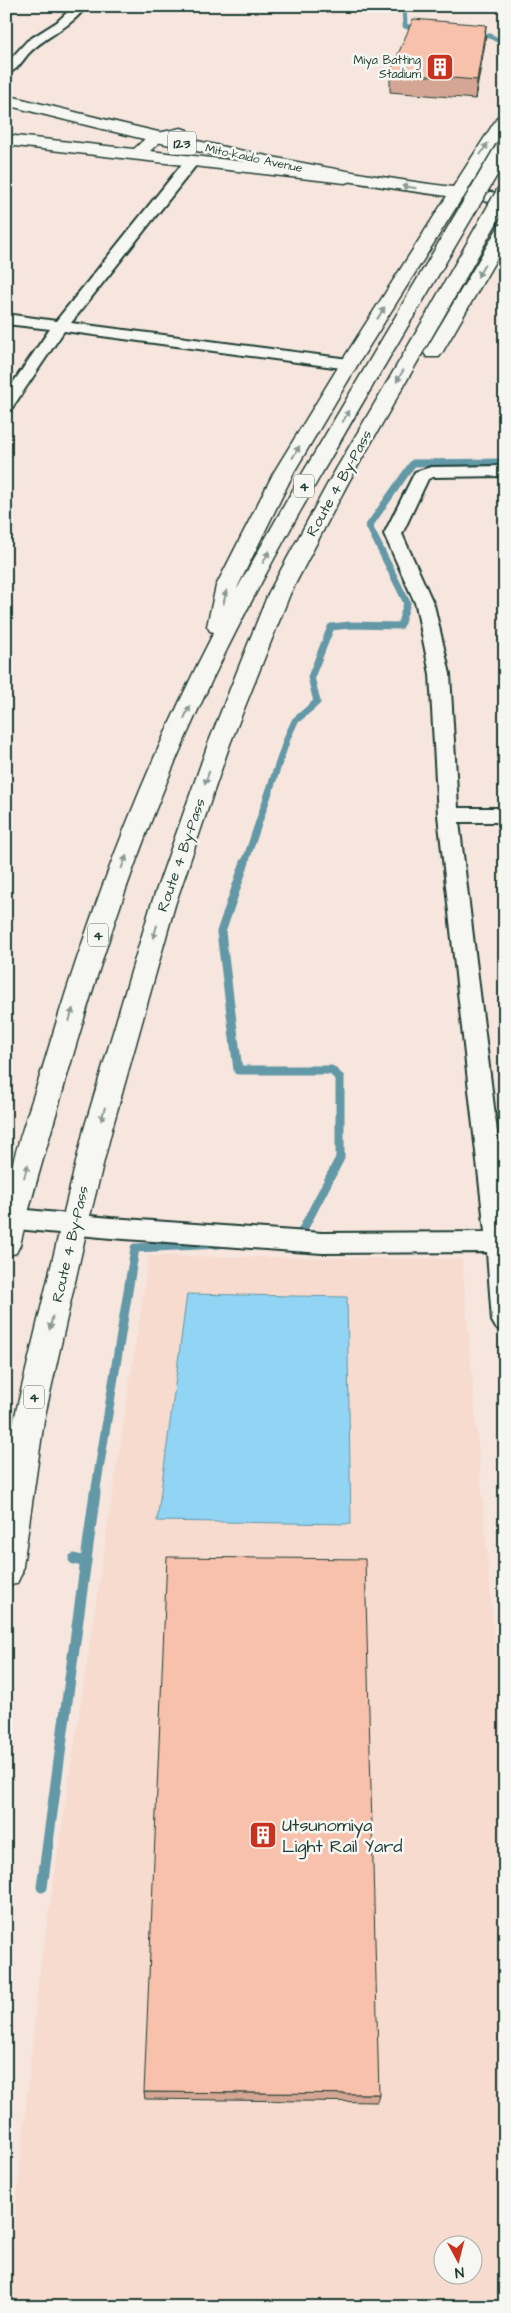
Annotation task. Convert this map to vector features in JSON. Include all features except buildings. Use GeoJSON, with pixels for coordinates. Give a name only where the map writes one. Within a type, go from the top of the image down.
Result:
{"type":"FeatureCollection","features":[{"type":"Feature","properties":{"kind":"main road","name":"Mito-kaido Avenue"},"geometry":{"type":"LineString","coordinates":[[6,89],[181,133],[374,169],[460,187],[505,199]]}},
{"type":"Feature","properties":{"kind":"main road","name":"Mito-kaido Avenue"},"geometry":{"type":"LineString","coordinates":[[6,100],[155,138],[359,180],[460,187],[505,187]]}},
{"type":"Feature","properties":{"kind":"main road"},"geometry":{"type":"LineString","coordinates":[[209,662],[227,586],[284,472],[349,364],[505,118]]}},
{"type":"Feature","properties":{"kind":"main road"},"geometry":{"type":"LineString","coordinates":[[137,155],[155,138],[181,133]]}},
{"type":"Feature","properties":{"kind":"main road"},"geometry":{"type":"LineString","coordinates":[[6,140],[359,180]]}},
{"type":"Feature","properties":{"kind":"main road","name":"Route 4 By-Pass"},"geometry":{"type":"LineString","coordinates":[[8,1227],[74,1005],[112,894],[156,779],[209,662],[309,478],[505,146]]}},
{"type":"Feature","properties":{"kind":"main road","name":"Route 4 By-Pass"},"geometry":{"type":"LineString","coordinates":[[6,1572],[29,1420],[98,1129],[163,905],[219,744],[279,594],[338,483],[505,192]]}},
{"type":"Feature","properties":{"kind":"main road"},"geometry":{"type":"LineString","coordinates":[[382,443],[505,229]]}},
{"type":"Feature","properties":{"kind":"main road"},"geometry":{"type":"LineString","coordinates":[[251,668],[298,594],[340,518]]}},
{"type":"Feature","properties":{"kind":"street"},"geometry":{"type":"LineString","coordinates":[[6,70],[13,66],[26,49],[75,15],[80,6]]}},
{"type":"Feature","properties":{"kind":"street"},"geometry":{"type":"LineString","coordinates":[[6,405],[60,326],[192,161]]}},
{"type":"Feature","properties":{"kind":"street"},"geometry":{"type":"LineString","coordinates":[[6,319],[349,364]]}},
{"type":"Feature","properties":{"kind":"street"},"geometry":{"type":"LineString","coordinates":[[505,471],[431,472],[421,476],[393,534],[425,605],[440,674],[448,816],[501,1242],[505,1321]]}},
{"type":"Feature","properties":{"kind":"street"},"geometry":{"type":"LineString","coordinates":[[448,816],[505,815]]}},
{"type":"Feature","properties":{"kind":"street"},"geometry":{"type":"LineString","coordinates":[[8,1227],[74,1224],[322,1243],[501,1242]]}},
{"type":"Feature","properties":{"kind":"shaded area"},"geometry":{"type":"Polygon","coordinates":[[[149,1256],[462,1259],[505,1765],[505,2307],[6,2307],[39,1977],[149,1256]]]}},
{"type":"Feature","properties":{"kind":"water"},"geometry":{"type":"Polygon","coordinates":[[[187,1294],[347,1297],[351,1524],[157,1521],[187,1294]]]}},
{"type":"Feature","properties":{"kind":"waterway"},"geometry":{"type":"LineString","coordinates":[[404,6],[405,26],[419,30]]}},
{"type":"Feature","properties":{"kind":"waterway"},"geometry":{"type":"LineString","coordinates":[[475,35],[490,36],[505,44]]}},
{"type":"Feature","properties":{"kind":"waterway"},"geometry":{"type":"LineString","coordinates":[[245,863],[288,736],[295,721],[317,702],[311,677],[331,627],[350,625],[400,626],[407,603],[369,526],[413,463],[505,462]]}},
{"type":"Feature","properties":{"kind":"waterway"},"geometry":{"type":"LineString","coordinates":[[245,862],[221,932],[238,1070],[331,1070],[340,1078],[340,1158],[297,1241]]}},
{"type":"Feature","properties":{"kind":"waterway"},"geometry":{"type":"LineString","coordinates":[[95,1494],[135,1248],[219,1244]]}},
{"type":"Feature","properties":{"kind":"waterway"},"geometry":{"type":"LineString","coordinates":[[86,1562],[95,1493]]}},
{"type":"Feature","properties":{"kind":"waterway"},"geometry":{"type":"LineString","coordinates":[[74,1559],[86,1562]]}},
{"type":"Feature","properties":{"kind":"waterway"},"geometry":{"type":"LineString","coordinates":[[42,1887],[86,1562]]}},
{"type":"Feature","properties":{"kind":"place","name":"Miya Batting Stadium"},"geometry":{"type":"Point","coordinates":[440,67]}},
{"type":"Feature","properties":{"kind":"place","name":"Utsunomiya Light Rail Yard"},"geometry":{"type":"Point","coordinates":[263,1835]}}]}
